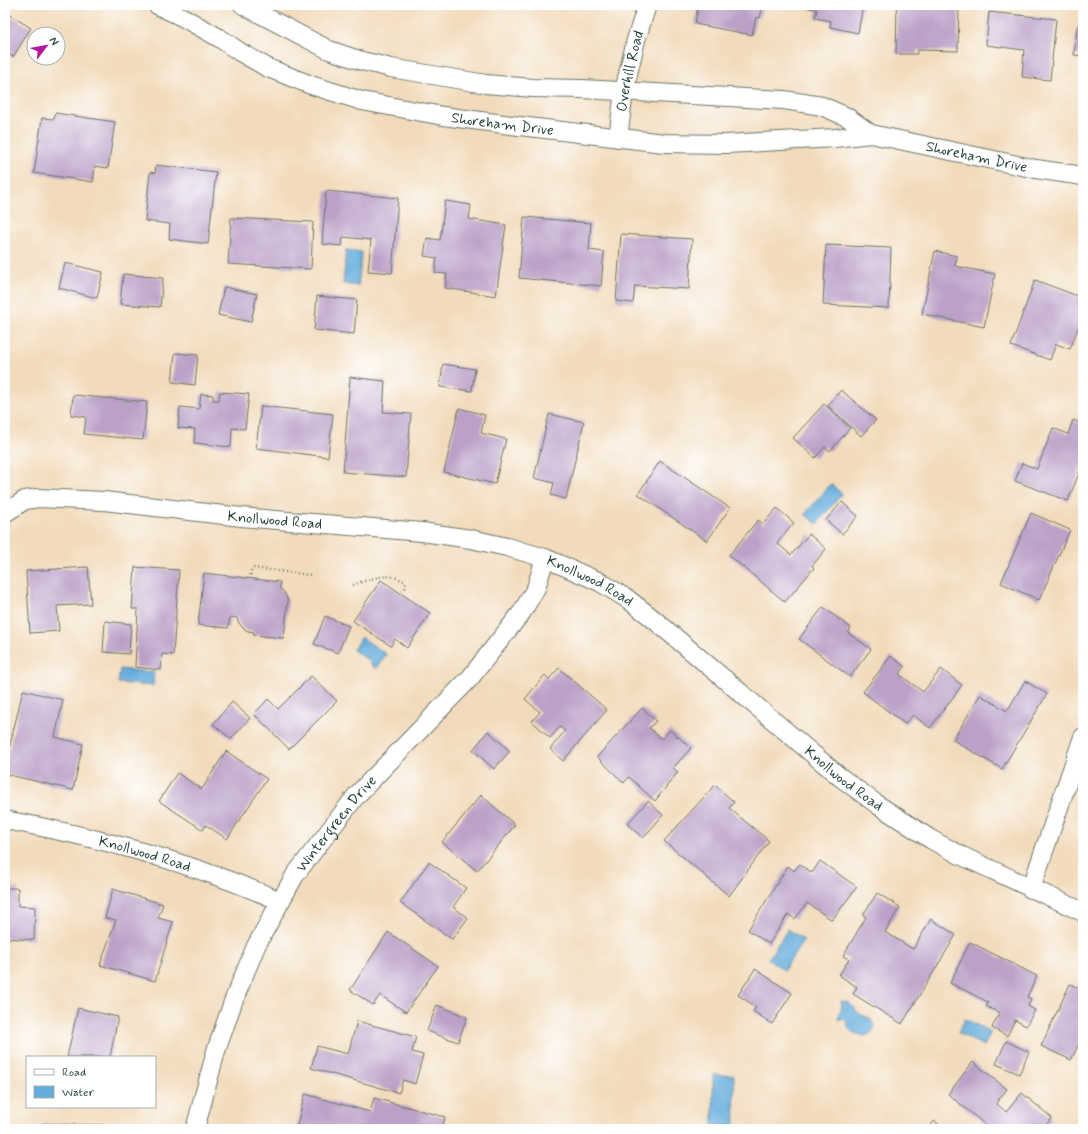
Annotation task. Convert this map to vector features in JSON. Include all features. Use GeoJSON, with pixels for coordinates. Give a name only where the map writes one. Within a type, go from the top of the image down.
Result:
{"type":"FeatureCollection","features":[{"type":"Feature","properties":{"kind":"street","name":"Shoreham Drive"},"geometry":{"type":"LineString","coordinates":[[157,5],[184,18],[268,68],[311,86],[362,101],[443,116],[542,130],[664,143],[716,144],[835,138],[871,134],[1036,169],[1083,176]]}},
{"type":"Feature","properties":{"kind":"street","name":"Shoreham Drive"},"geometry":{"type":"LineString","coordinates":[[243,5],[329,50],[362,61],[390,68],[494,84],[533,88],[624,91],[784,100],[822,106],[847,117],[871,134]]}},
{"type":"Feature","properties":{"kind":"street","name":"Overhill Road"},"geometry":{"type":"LineString","coordinates":[[618,138],[624,91],[636,40],[647,5]]}},
{"type":"Feature","properties":{"kind":"street","name":"Knollwood Road"},"geometry":{"type":"LineString","coordinates":[[5,513],[25,500],[38,498],[104,500],[241,517],[436,534],[491,543],[545,558],[600,582],[629,600],[840,777],[878,805],[932,840],[960,855],[1083,912]]}},
{"type":"Feature","properties":{"kind":"street","name":"Wintergreen Drive"},"geometry":{"type":"LineString","coordinates":[[195,1129],[216,1051],[233,1002],[256,946],[280,901],[296,875],[356,796],[470,678],[522,612],[536,588],[545,558]]}},
{"type":"Feature","properties":{"kind":"street"},"geometry":{"type":"LineString","coordinates":[[1031,889],[1083,737]]}},
{"type":"Feature","properties":{"kind":"street","name":"Knollwood Road"},"geometry":{"type":"LineString","coordinates":[[5,820],[54,829],[145,852],[251,888],[280,901]]}},
{"type":"Feature","properties":{"kind":"path"},"geometry":{"type":"LineString","coordinates":[[250,579],[251,570],[254,568],[310,575]]}},
{"type":"Feature","properties":{"kind":"path"},"geometry":{"type":"LineString","coordinates":[[353,585],[378,576],[388,576],[406,582],[405,588],[401,593]]}},
{"type":"Feature","properties":{"kind":"water"},"geometry":{"type":"Polygon","coordinates":[[[346,250],[362,252],[358,286],[343,284],[346,250]]]}},
{"type":"Feature","properties":{"kind":"water"},"geometry":{"type":"Polygon","coordinates":[[[831,484],[842,494],[817,524],[805,514],[831,484]]]}},
{"type":"Feature","properties":{"kind":"water"},"geometry":{"type":"Polygon","coordinates":[[[361,637],[386,654],[376,669],[370,664],[371,662],[353,650],[361,637]]]}},
{"type":"Feature","properties":{"kind":"water"},"geometry":{"type":"Polygon","coordinates":[[[120,669],[154,672],[153,686],[118,683],[120,669]]]}},
{"type":"Feature","properties":{"kind":"water"},"geometry":{"type":"Polygon","coordinates":[[[788,929],[804,940],[784,970],[768,959],[788,929]]]}},
{"type":"Feature","properties":{"kind":"water"},"geometry":{"type":"Polygon","coordinates":[[[841,1001],[849,1003],[865,1017],[870,1018],[875,1027],[871,1033],[865,1036],[854,1033],[849,1029],[846,1020],[838,1020],[841,1001]]]}},
{"type":"Feature","properties":{"kind":"water"},"geometry":{"type":"Polygon","coordinates":[[[965,1019],[991,1032],[984,1046],[958,1033],[965,1019]]]}},
{"type":"Feature","properties":{"kind":"water"},"geometry":{"type":"Polygon","coordinates":[[[713,1075],[734,1075],[735,1129],[713,1129],[713,1075]]]}},
{"type":"Feature","properties":{"kind":"building"},"geometry":{"type":"Polygon","coordinates":[[[698,5],[763,5],[760,18],[756,17],[752,35],[695,24],[698,5]]]}},
{"type":"Feature","properties":{"kind":"building"},"geometry":{"type":"Polygon","coordinates":[[[799,5],[863,5],[858,33],[830,27],[831,21],[815,18],[817,10],[799,5]]]}},
{"type":"Feature","properties":{"kind":"building"},"geometry":{"type":"Polygon","coordinates":[[[897,5],[959,5],[958,51],[917,50],[917,54],[896,54],[897,5]]]}},
{"type":"Feature","properties":{"kind":"building"},"geometry":{"type":"Polygon","coordinates":[[[5,12],[28,26],[26,26],[26,36],[13,57],[5,52],[5,12]]]}},
{"type":"Feature","properties":{"kind":"building"},"geometry":{"type":"Polygon","coordinates":[[[989,12],[1056,19],[1050,80],[1022,77],[1024,50],[986,45],[989,12]]]}},
{"type":"Feature","properties":{"kind":"building"},"geometry":{"type":"Polygon","coordinates":[[[1077,27],[1083,27],[1083,56],[1074,55],[1077,27]]]}},
{"type":"Feature","properties":{"kind":"building"},"geometry":{"type":"Polygon","coordinates":[[[55,113],[115,122],[108,168],[95,166],[93,182],[34,173],[42,118],[54,119],[55,113]]]}},
{"type":"Feature","properties":{"kind":"building"},"geometry":{"type":"Polygon","coordinates":[[[156,165],[216,172],[208,244],[169,239],[170,224],[145,221],[150,172],[155,173],[156,165]]]}},
{"type":"Feature","properties":{"kind":"building"},"geometry":{"type":"Polygon","coordinates":[[[326,191],[398,198],[392,273],[368,271],[371,240],[343,237],[342,246],[322,244],[326,191]]]}},
{"type":"Feature","properties":{"kind":"building"},"geometry":{"type":"Polygon","coordinates":[[[445,201],[471,205],[469,219],[506,225],[496,296],[445,288],[447,274],[435,273],[437,258],[424,256],[427,238],[440,240],[445,201]]]}},
{"type":"Feature","properties":{"kind":"building"},"geometry":{"type":"Polygon","coordinates":[[[524,217],[591,223],[589,250],[604,252],[601,286],[519,278],[524,217]]]}},
{"type":"Feature","properties":{"kind":"building"},"geometry":{"type":"Polygon","coordinates":[[[231,218],[313,222],[311,269],[228,264],[231,218]]]}},
{"type":"Feature","properties":{"kind":"building"},"geometry":{"type":"Polygon","coordinates":[[[621,234],[692,239],[689,289],[635,286],[633,303],[616,301],[621,234]]]}},
{"type":"Feature","properties":{"kind":"building"},"geometry":{"type":"Polygon","coordinates":[[[826,245],[891,248],[889,308],[823,305],[826,245]]]}},
{"type":"Feature","properties":{"kind":"building"},"geometry":{"type":"Polygon","coordinates":[[[935,251],[957,256],[955,266],[995,274],[984,327],[922,314],[935,251]]]}},
{"type":"Feature","properties":{"kind":"building"},"geometry":{"type":"Polygon","coordinates":[[[65,263],[103,272],[97,298],[59,288],[65,263]]]}},
{"type":"Feature","properties":{"kind":"building"},"geometry":{"type":"Polygon","coordinates":[[[123,274],[163,278],[160,307],[120,304],[123,274]]]}},
{"type":"Feature","properties":{"kind":"building"},"geometry":{"type":"Polygon","coordinates":[[[1035,280],[1083,298],[1083,315],[1070,349],[1056,344],[1050,360],[1011,346],[1035,280]]]}},
{"type":"Feature","properties":{"kind":"building"},"geometry":{"type":"Polygon","coordinates":[[[224,287],[257,294],[251,322],[218,315],[224,287]]]}},
{"type":"Feature","properties":{"kind":"building"},"geometry":{"type":"Polygon","coordinates":[[[317,296],[357,300],[354,334],[314,330],[317,296]]]}},
{"type":"Feature","properties":{"kind":"building"},"geometry":{"type":"Polygon","coordinates":[[[175,353],[198,355],[195,385],[172,382],[175,353]]]}},
{"type":"Feature","properties":{"kind":"building"},"geometry":{"type":"Polygon","coordinates":[[[443,364],[475,369],[472,391],[440,387],[443,364]]]}},
{"type":"Feature","properties":{"kind":"building"},"geometry":{"type":"Polygon","coordinates":[[[350,377],[385,381],[383,412],[411,414],[406,477],[343,472],[350,377]]]}},
{"type":"Feature","properties":{"kind":"building"},"geometry":{"type":"Polygon","coordinates":[[[841,390],[876,420],[861,436],[828,406],[841,390]]]}},
{"type":"Feature","properties":{"kind":"building"},"geometry":{"type":"Polygon","coordinates":[[[220,392],[249,394],[245,429],[232,428],[231,447],[194,443],[195,429],[178,428],[180,407],[199,409],[201,394],[213,395],[213,400],[219,400],[220,392]]]}},
{"type":"Feature","properties":{"kind":"building"},"geometry":{"type":"Polygon","coordinates":[[[73,395],[147,402],[143,440],[84,434],[86,417],[71,415],[73,395]]]}},
{"type":"Feature","properties":{"kind":"building"},"geometry":{"type":"Polygon","coordinates":[[[824,404],[850,428],[830,451],[825,447],[815,458],[793,438],[824,404]]]}},
{"type":"Feature","properties":{"kind":"building"},"geometry":{"type":"Polygon","coordinates":[[[261,406],[333,414],[328,457],[256,448],[261,406]]]}},
{"type":"Feature","properties":{"kind":"building"},"geometry":{"type":"Polygon","coordinates":[[[459,408],[485,415],[481,433],[506,439],[495,484],[444,472],[459,408]]]}},
{"type":"Feature","properties":{"kind":"building"},"geometry":{"type":"Polygon","coordinates":[[[549,414],[584,422],[566,499],[551,495],[554,483],[534,478],[549,414]]]}},
{"type":"Feature","properties":{"kind":"building"},"geometry":{"type":"Polygon","coordinates":[[[1073,420],[1083,424],[1083,463],[1068,501],[1015,481],[1022,463],[1037,469],[1053,428],[1068,434],[1073,420]]]}},
{"type":"Feature","properties":{"kind":"building"},"geometry":{"type":"Polygon","coordinates":[[[5,424],[8,433],[5,434],[5,424]]]}},
{"type":"Feature","properties":{"kind":"building"},"geometry":{"type":"Polygon","coordinates":[[[660,461],[730,508],[707,541],[638,494],[660,461]]]}},
{"type":"Feature","properties":{"kind":"building"},"geometry":{"type":"Polygon","coordinates":[[[842,502],[858,516],[842,534],[826,520],[842,502]]]}},
{"type":"Feature","properties":{"kind":"building"},"geometry":{"type":"Polygon","coordinates":[[[777,508],[794,523],[777,543],[791,555],[809,534],[826,549],[812,566],[814,568],[785,602],[729,555],[758,520],[763,524],[777,508]]]}},
{"type":"Feature","properties":{"kind":"building"},"geometry":{"type":"Polygon","coordinates":[[[1031,513],[1070,530],[1039,600],[1001,583],[1031,513]]]}},
{"type":"Feature","properties":{"kind":"building"},"geometry":{"type":"Polygon","coordinates":[[[88,567],[91,604],[57,606],[59,631],[30,633],[26,571],[88,567]]]}},
{"type":"Feature","properties":{"kind":"building"},"geometry":{"type":"Polygon","coordinates":[[[135,567],[179,570],[173,655],[162,654],[161,670],[135,667],[138,609],[132,609],[135,567]]]}},
{"type":"Feature","properties":{"kind":"building"},"geometry":{"type":"Polygon","coordinates":[[[204,573],[280,582],[280,589],[284,592],[288,601],[284,638],[253,635],[254,632],[243,628],[238,622],[237,618],[230,617],[228,628],[198,625],[204,573]]]}},
{"type":"Feature","properties":{"kind":"building"},"geometry":{"type":"Polygon","coordinates":[[[381,580],[430,613],[407,648],[395,639],[391,646],[353,621],[381,580]]]}},
{"type":"Feature","properties":{"kind":"building"},"geometry":{"type":"Polygon","coordinates":[[[823,607],[851,628],[848,633],[871,649],[850,677],[799,639],[823,607]]]}},
{"type":"Feature","properties":{"kind":"building"},"geometry":{"type":"Polygon","coordinates":[[[325,616],[349,626],[338,653],[314,644],[325,616]]]}},
{"type":"Feature","properties":{"kind":"building"},"geometry":{"type":"Polygon","coordinates":[[[105,621],[131,624],[129,654],[103,652],[105,621]]]}},
{"type":"Feature","properties":{"kind":"building"},"geometry":{"type":"Polygon","coordinates":[[[891,656],[905,667],[899,674],[923,692],[941,669],[962,685],[930,728],[913,715],[905,724],[863,692],[891,656]]]}},
{"type":"Feature","properties":{"kind":"building"},"geometry":{"type":"Polygon","coordinates":[[[559,668],[607,710],[563,761],[550,749],[565,731],[560,727],[550,738],[532,721],[540,712],[525,699],[545,675],[549,679],[559,668]]]}},
{"type":"Feature","properties":{"kind":"building"},"geometry":{"type":"Polygon","coordinates":[[[311,676],[337,701],[289,749],[254,714],[268,699],[278,709],[311,676]]]}},
{"type":"Feature","properties":{"kind":"building"},"geometry":{"type":"Polygon","coordinates":[[[1025,681],[1047,694],[1002,769],[953,740],[980,695],[1007,711],[1025,681]]]}},
{"type":"Feature","properties":{"kind":"building"},"geometry":{"type":"Polygon","coordinates":[[[23,690],[63,700],[55,737],[83,744],[73,790],[5,774],[5,766],[23,690]]]}},
{"type":"Feature","properties":{"kind":"building"},"geometry":{"type":"Polygon","coordinates":[[[232,702],[250,718],[231,739],[213,724],[232,702]]]}},
{"type":"Feature","properties":{"kind":"building"},"geometry":{"type":"Polygon","coordinates":[[[642,708],[656,721],[649,728],[662,739],[670,730],[691,748],[673,768],[678,772],[655,801],[629,777],[624,783],[597,757],[642,708]]]}},
{"type":"Feature","properties":{"kind":"building"},"geometry":{"type":"Polygon","coordinates":[[[488,731],[510,751],[494,769],[473,750],[488,731]]]}},
{"type":"Feature","properties":{"kind":"building"},"geometry":{"type":"Polygon","coordinates":[[[226,751],[267,779],[227,839],[206,825],[203,830],[159,801],[177,773],[202,789],[226,751]]]}},
{"type":"Feature","properties":{"kind":"building"},"geometry":{"type":"Polygon","coordinates":[[[715,785],[734,802],[729,808],[769,841],[729,896],[664,841],[715,785]]]}},
{"type":"Feature","properties":{"kind":"building"},"geometry":{"type":"Polygon","coordinates":[[[481,795],[515,825],[477,871],[442,842],[481,795]]]}},
{"type":"Feature","properties":{"kind":"building"},"geometry":{"type":"Polygon","coordinates":[[[648,801],[663,815],[643,838],[627,824],[648,801]]]}},
{"type":"Feature","properties":{"kind":"building"},"geometry":{"type":"Polygon","coordinates":[[[820,861],[857,887],[832,920],[807,903],[795,919],[788,914],[769,944],[748,930],[788,866],[794,871],[800,864],[812,873],[820,861]]]}},
{"type":"Feature","properties":{"kind":"building"},"geometry":{"type":"Polygon","coordinates":[[[429,862],[466,888],[453,907],[468,918],[452,939],[400,903],[429,862]]]}},
{"type":"Feature","properties":{"kind":"building"},"geometry":{"type":"Polygon","coordinates":[[[5,888],[18,888],[18,906],[35,907],[34,940],[5,938],[5,888]]]}},
{"type":"Feature","properties":{"kind":"building"},"geometry":{"type":"Polygon","coordinates":[[[113,889],[163,904],[158,918],[173,922],[155,981],[100,965],[116,920],[105,918],[113,889]]]}},
{"type":"Feature","properties":{"kind":"building"},"geometry":{"type":"Polygon","coordinates":[[[877,893],[900,907],[885,932],[913,949],[931,919],[956,935],[902,1024],[853,994],[857,987],[839,975],[849,959],[843,956],[866,917],[863,915],[877,893]]]}},
{"type":"Feature","properties":{"kind":"building"},"geometry":{"type":"Polygon","coordinates":[[[388,932],[438,966],[406,1012],[380,995],[373,1005],[350,990],[388,932]]]}},
{"type":"Feature","properties":{"kind":"building"},"geometry":{"type":"Polygon","coordinates":[[[970,942],[1037,976],[1027,997],[1031,999],[1028,1006],[1035,1010],[1026,1026],[1015,1020],[1007,1036],[992,1028],[999,1013],[986,1006],[988,1002],[950,983],[970,942]]]}},
{"type":"Feature","properties":{"kind":"building"},"geometry":{"type":"Polygon","coordinates":[[[755,969],[792,993],[772,1024],[753,1011],[756,1007],[738,995],[755,969]]]}},
{"type":"Feature","properties":{"kind":"building"},"geometry":{"type":"Polygon","coordinates":[[[1070,984],[1083,990],[1083,1035],[1071,1060],[1041,1046],[1070,984]]]}},
{"type":"Feature","properties":{"kind":"building"},"geometry":{"type":"Polygon","coordinates":[[[437,1005],[467,1017],[458,1042],[427,1031],[437,1005]]]}},
{"type":"Feature","properties":{"kind":"building"},"geometry":{"type":"Polygon","coordinates":[[[78,1008],[118,1017],[110,1056],[67,1056],[78,1008]]]}},
{"type":"Feature","properties":{"kind":"building"},"geometry":{"type":"Polygon","coordinates":[[[357,1021],[416,1037],[412,1052],[423,1055],[415,1084],[403,1080],[399,1093],[311,1068],[317,1046],[348,1054],[357,1021]]]}},
{"type":"Feature","properties":{"kind":"building"},"geometry":{"type":"Polygon","coordinates":[[[1006,1041],[1029,1052],[1019,1074],[996,1064],[1006,1041]]]}},
{"type":"Feature","properties":{"kind":"building"},"geometry":{"type":"Polygon","coordinates":[[[973,1062],[1007,1089],[996,1103],[1006,1112],[1022,1093],[1052,1118],[1043,1129],[985,1129],[987,1126],[948,1094],[973,1062]]]}},
{"type":"Feature","properties":{"kind":"building"},"geometry":{"type":"Polygon","coordinates":[[[305,1094],[370,1112],[374,1098],[445,1117],[442,1129],[296,1129],[305,1094]]]}},
{"type":"Feature","properties":{"kind":"building"},"geometry":{"type":"Polygon","coordinates":[[[935,1121],[942,1129],[926,1129],[935,1121]]]}},
{"type":"Feature","properties":{"kind":"building"},"geometry":{"type":"Polygon","coordinates":[[[42,1124],[106,1125],[106,1129],[42,1129],[42,1124]]]}}]}
